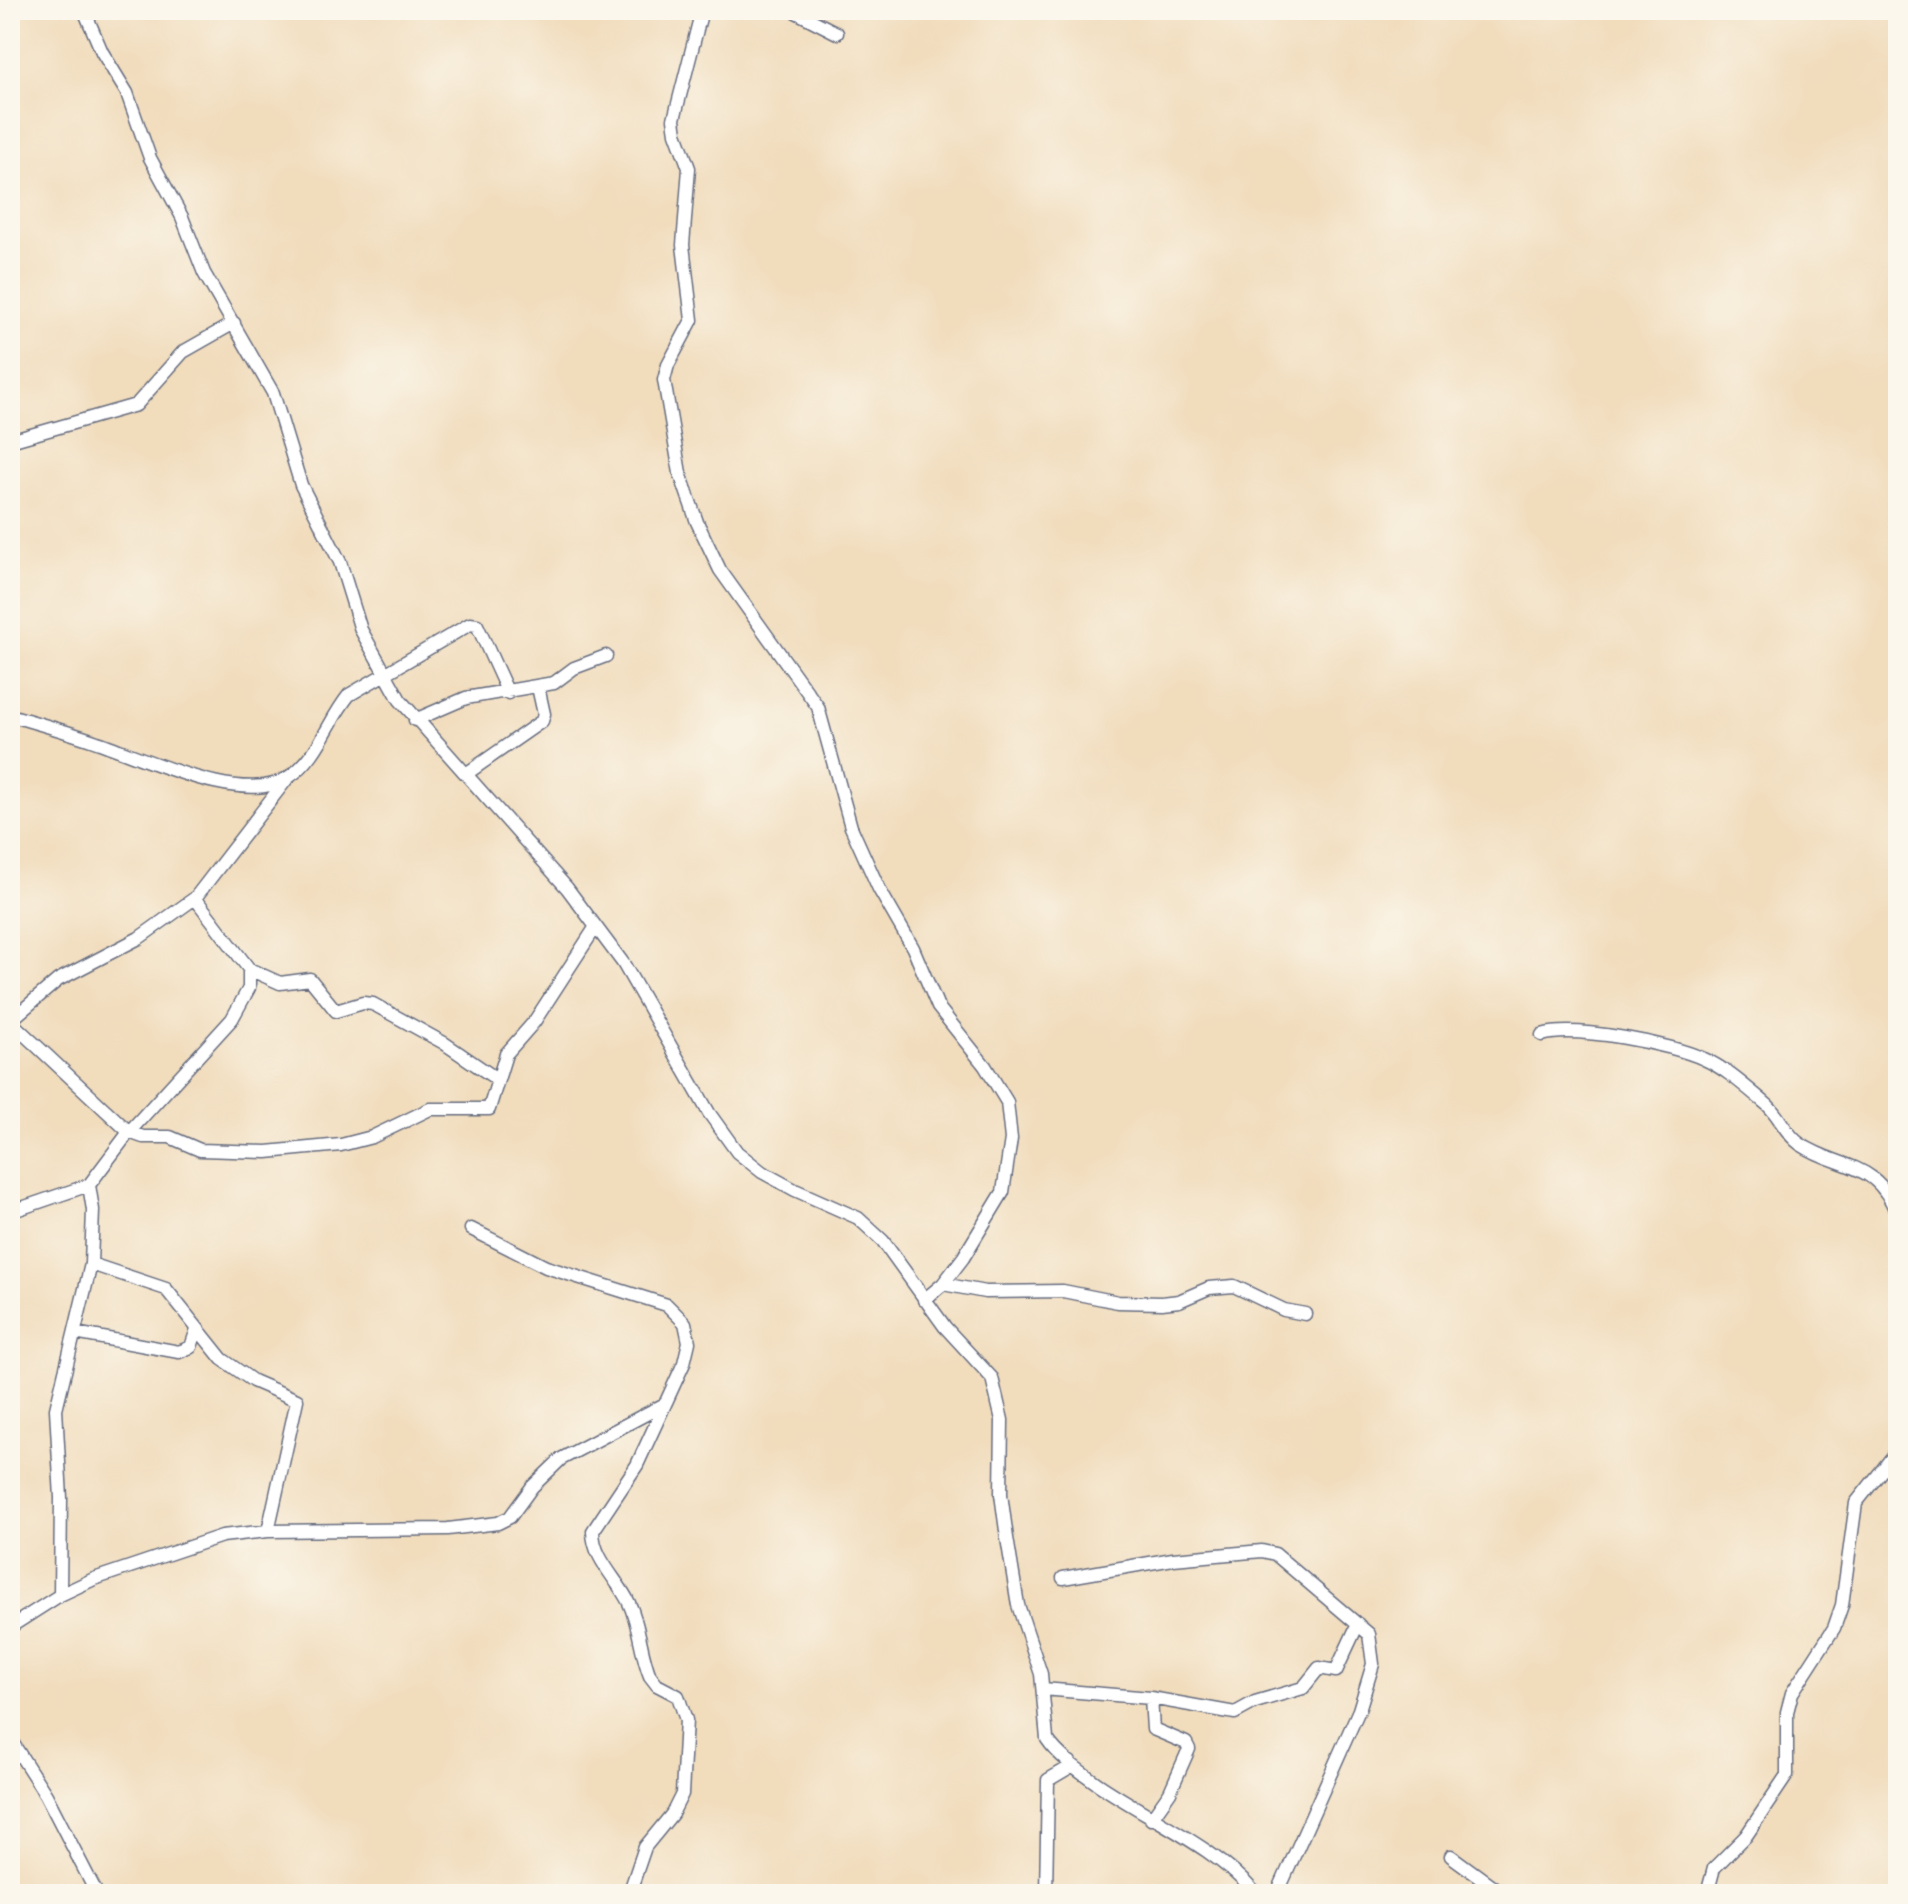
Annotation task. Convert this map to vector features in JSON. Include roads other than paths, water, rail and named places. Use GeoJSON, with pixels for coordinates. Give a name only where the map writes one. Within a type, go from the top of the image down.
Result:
{"type":"FeatureCollection","features":[{"type":"Feature","properties":{"kind":"street"},"geometry":{"type":"LineString","coordinates":[[84,10],[98,45],[127,93],[150,158],[182,217],[204,273],[273,393],[301,485],[340,562],[361,630],[383,674],[415,720],[567,888],[623,963],[709,1113],[737,1152],[784,1184],[858,1218],[883,1241],[951,1334],[979,1361],[997,1390],[1002,1420],[1001,1494],[1007,1538],[1018,1605],[1038,1658],[1047,1739],[1070,1762],[1151,1819],[1217,1857],[1256,1894]]}},
{"type":"Feature","properties":{"kind":"street"},"geometry":{"type":"LineString","coordinates":[[702,10],[674,119],[689,168],[683,245],[692,320],[668,365],[664,380],[674,444],[687,496],[720,570],[818,707],[851,827],[879,889],[913,948],[938,1007],[985,1066],[1007,1102],[1011,1139],[1003,1192],[971,1246],[943,1284],[924,1300]]}},
{"type":"Feature","properties":{"kind":"street"},"geometry":{"type":"LineString","coordinates":[[792,10],[837,33]]}},
{"type":"Feature","properties":{"kind":"street"},"geometry":{"type":"LineString","coordinates":[[10,441],[136,405],[183,352],[234,323]]}},
{"type":"Feature","properties":{"kind":"street"},"geometry":{"type":"LineString","coordinates":[[508,693],[474,624],[349,695],[336,710],[312,758],[287,779],[195,898],[139,938],[58,980],[10,1021],[129,1132],[143,1137],[170,1137],[190,1148],[219,1152],[341,1145],[372,1137],[430,1109],[484,1111],[494,1101],[506,1054],[534,1022],[595,928]]}},
{"type":"Feature","properties":{"kind":"street"},"geometry":{"type":"LineString","coordinates":[[415,720],[466,698],[538,687],[606,656]]}},
{"type":"Feature","properties":{"kind":"street"},"geometry":{"type":"LineString","coordinates":[[466,774],[542,721],[544,714],[538,687]]}},
{"type":"Feature","properties":{"kind":"street"},"geometry":{"type":"LineString","coordinates":[[10,715],[201,779],[270,787],[287,779]]}},
{"type":"Feature","properties":{"kind":"street"},"geometry":{"type":"LineString","coordinates":[[195,898],[249,969],[280,983],[310,979],[336,1011],[363,1003],[373,1004],[444,1043],[498,1080]]}},
{"type":"Feature","properties":{"kind":"street"},"geometry":{"type":"LineString","coordinates":[[10,1197],[14,1211],[89,1185],[129,1132],[232,1019],[249,988],[249,969]]}},
{"type":"Feature","properties":{"kind":"street"},"geometry":{"type":"LineString","coordinates":[[1542,1035],[1555,1031],[1595,1034],[1705,1059],[1764,1102],[1792,1138],[1874,1179],[1886,1189],[1898,1217]]}},
{"type":"Feature","properties":{"kind":"street"},"geometry":{"type":"LineString","coordinates":[[60,1595],[61,1498],[56,1409],[91,1264],[93,1210],[89,1185]]}},
{"type":"Feature","properties":{"kind":"street"},"geometry":{"type":"LineString","coordinates":[[471,1229],[546,1267],[667,1305],[685,1323],[689,1342],[684,1363],[637,1465],[593,1531],[597,1554],[612,1572],[629,1604],[650,1676],[657,1685],[678,1696],[686,1720],[682,1794],[672,1814],[645,1847],[634,1890]]}},
{"type":"Feature","properties":{"kind":"street"},"geometry":{"type":"LineString","coordinates":[[91,1264],[166,1289],[197,1329],[234,1367],[253,1381],[297,1400],[268,1531]]}},
{"type":"Feature","properties":{"kind":"street"},"geometry":{"type":"LineString","coordinates":[[943,1284],[985,1292],[1063,1291],[1118,1302],[1162,1303],[1179,1301],[1220,1286],[1234,1286],[1284,1310],[1305,1314]]}},
{"type":"Feature","properties":{"kind":"street"},"geometry":{"type":"LineString","coordinates":[[75,1333],[179,1352],[191,1347],[197,1329]]}},
{"type":"Feature","properties":{"kind":"street"},"geometry":{"type":"LineString","coordinates":[[10,1627],[60,1595],[184,1546],[222,1536],[268,1531],[448,1529],[498,1523],[510,1517],[532,1487],[561,1459],[665,1404]]}},
{"type":"Feature","properties":{"kind":"street"},"geometry":{"type":"LineString","coordinates":[[1707,1894],[1714,1868],[1746,1836],[1787,1775],[1787,1712],[1792,1693],[1834,1628],[1842,1605],[1856,1503],[1898,1450]]}},
{"type":"Feature","properties":{"kind":"street"},"geometry":{"type":"LineString","coordinates":[[1063,1578],[1173,1559],[1262,1551],[1275,1554],[1369,1634],[1373,1647],[1370,1678],[1277,1894]]}},
{"type":"Feature","properties":{"kind":"street"},"geometry":{"type":"LineString","coordinates":[[1043,1689],[1151,1698],[1235,1713],[1255,1702],[1303,1688],[1319,1668],[1336,1671],[1358,1624]]}},
{"type":"Feature","properties":{"kind":"street"},"geometry":{"type":"LineString","coordinates":[[1151,1698],[1153,1729],[1186,1743],[1189,1749],[1170,1792],[1151,1819]]}},
{"type":"Feature","properties":{"kind":"street"},"geometry":{"type":"LineString","coordinates":[[10,1739],[46,1795],[97,1894]]}},
{"type":"Feature","properties":{"kind":"street"},"geometry":{"type":"LineString","coordinates":[[1046,1894],[1048,1780],[1070,1767],[1070,1762]]}},
{"type":"Feature","properties":{"kind":"street"},"geometry":{"type":"LineString","coordinates":[[1451,1856],[1503,1894]]}}]}
